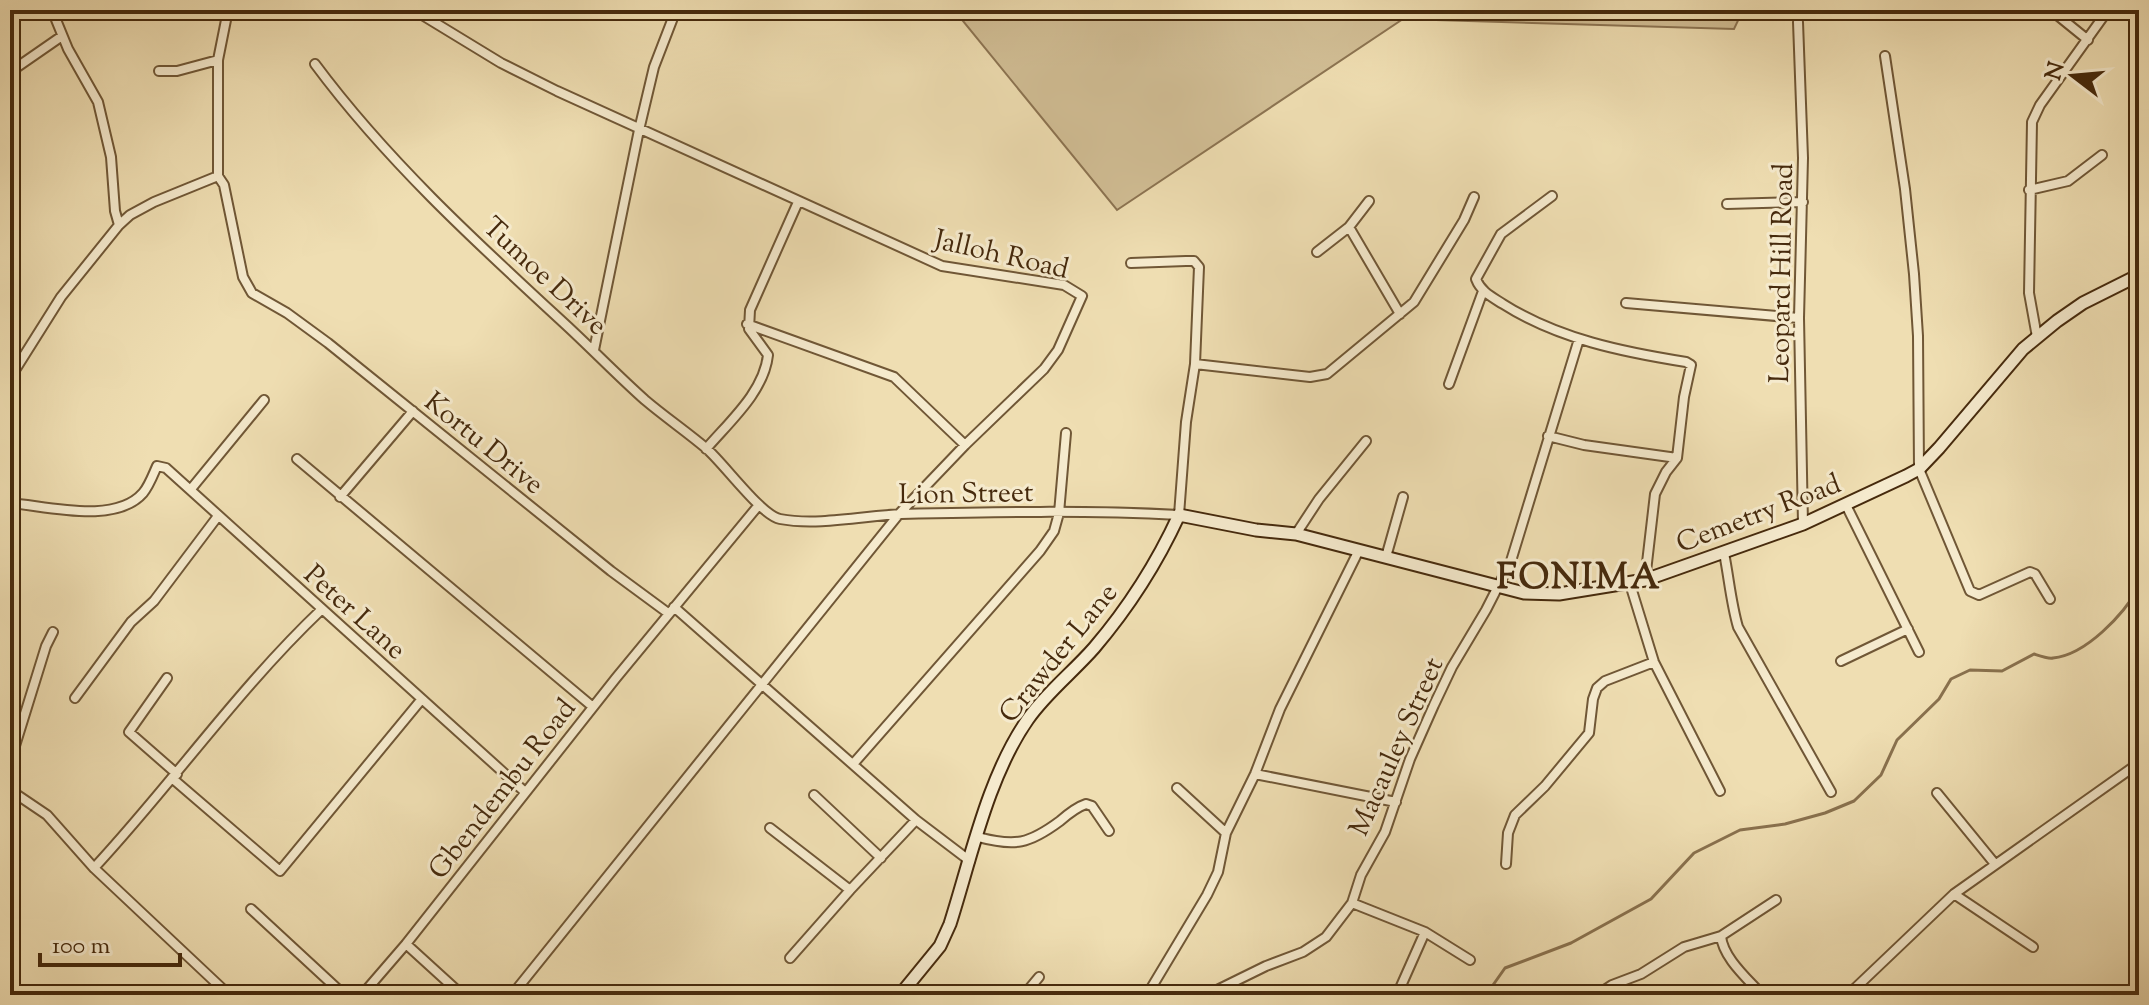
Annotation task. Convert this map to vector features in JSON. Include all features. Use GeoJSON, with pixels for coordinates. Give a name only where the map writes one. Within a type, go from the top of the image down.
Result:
{"type":"FeatureCollection","features":[{"type":"Feature","properties":{"kind":"street"},"geometry":{"type":"LineString","coordinates":[[52,10],[62,36],[98,102],[111,157],[119,225]]}},
{"type":"Feature","properties":{"kind":"street","name":"Kortu Drive"},"geometry":{"type":"LineString","coordinates":[[228,10],[218,60],[218,176],[224,185],[243,277],[252,293],[287,313],[328,343],[611,571],[671,610],[763,685],[916,820],[970,861]]}},
{"type":"Feature","properties":{"kind":"street","name":"Jalloh Road"},"geometry":{"type":"LineString","coordinates":[[414,10],[501,63],[639,130],[942,266],[1064,285],[1082,296],[1052,360],[899,514],[512,995]]}},
{"type":"Feature","properties":{"kind":"street"},"geometry":{"type":"LineString","coordinates":[[594,350],[654,67],[676,10]]}},
{"type":"Feature","properties":{"kind":"street"},"geometry":{"type":"LineString","coordinates":[[2051,10],[2088,40]]}},
{"type":"Feature","properties":{"kind":"street"},"geometry":{"type":"LineString","coordinates":[[2037,337],[2029,293],[2032,122],[2040,105],[2108,10]]}},
{"type":"Feature","properties":{"kind":"street","name":"Leopard Hill Road"},"geometry":{"type":"LineString","coordinates":[[1798,22],[1803,202],[1799,318],[1803,524]]}},
{"type":"Feature","properties":{"kind":"street"},"geometry":{"type":"LineString","coordinates":[[10,72],[62,36]]}},
{"type":"Feature","properties":{"kind":"street"},"geometry":{"type":"LineString","coordinates":[[1885,56],[1914,274],[1918,336],[1919,469],[1970,591],[1979,595],[2030,572],[2035,574],[2050,599]]}},
{"type":"Feature","properties":{"kind":"street"},"geometry":{"type":"LineString","coordinates":[[159,71],[189,69],[218,60]]}},
{"type":"Feature","properties":{"kind":"street","name":"Tumoe Drive"},"geometry":{"type":"LineString","coordinates":[[315,64],[348,109],[386,151],[648,403],[706,449],[758,506]]}},
{"type":"Feature","properties":{"kind":"street"},"geometry":{"type":"LineString","coordinates":[[2029,190],[2068,181],[2102,155]]}},
{"type":"Feature","properties":{"kind":"street"},"geometry":{"type":"LineString","coordinates":[[10,378],[61,297],[119,225],[154,202],[218,176]]}},
{"type":"Feature","properties":{"kind":"street"},"geometry":{"type":"LineString","coordinates":[[1552,196],[1501,234],[1476,279],[1483,291],[1514,311],[1579,339],[1691,365],[1677,458],[1655,494],[1645,580]]}},
{"type":"Feature","properties":{"kind":"street"},"geometry":{"type":"LineString","coordinates":[[1195,364],[1310,377],[1327,374],[1414,302],[1464,220],[1474,197]]}},
{"type":"Feature","properties":{"kind":"street"},"geometry":{"type":"LineString","coordinates":[[1317,252],[1349,227],[1369,201]]}},
{"type":"Feature","properties":{"kind":"street"},"geometry":{"type":"LineString","coordinates":[[747,324],[756,293],[798,202]]}},
{"type":"Feature","properties":{"kind":"street"},"geometry":{"type":"LineString","coordinates":[[1727,204],[1803,202]]}},
{"type":"Feature","properties":{"kind":"street"},"geometry":{"type":"LineString","coordinates":[[1349,227],[1400,314]]}},
{"type":"Feature","properties":{"kind":"street"},"geometry":{"type":"LineString","coordinates":[[1131,263],[1194,261],[1199,267],[1195,364],[1186,422],[1179,515]]}},
{"type":"Feature","properties":{"kind":"street","name":"Cemetry Road"},"geometry":{"type":"LineString","coordinates":[[1179,515],[1256,530],[1296,534],[1524,593],[1559,594],[1630,584],[1803,524],[1919,469],[2008,365],[2037,337],[2083,303],[2139,275]]}},
{"type":"Feature","properties":{"kind":"street"},"geometry":{"type":"LineString","coordinates":[[1449,384],[1483,291]]}},
{"type":"Feature","properties":{"kind":"street"},"geometry":{"type":"LineString","coordinates":[[1626,303],[1799,318]]}},
{"type":"Feature","properties":{"kind":"street"},"geometry":{"type":"LineString","coordinates":[[747,324],[894,377],[965,445]]}},
{"type":"Feature","properties":{"kind":"street"},"geometry":{"type":"LineString","coordinates":[[706,449],[759,386],[767,370],[768,355],[747,324]]}},
{"type":"Feature","properties":{"kind":"street","name":"Macauley Street"},"geometry":{"type":"LineString","coordinates":[[1207,995],[1303,952],[1326,937],[1352,903],[1361,875],[1385,832],[1410,759],[1452,667],[1511,561],[1579,339]]}},
{"type":"Feature","properties":{"kind":"street"},"geometry":{"type":"LineString","coordinates":[[191,489],[264,400]]}},
{"type":"Feature","properties":{"kind":"street"},"geometry":{"type":"LineString","coordinates":[[340,497],[413,411]]}},
{"type":"Feature","properties":{"kind":"street"},"geometry":{"type":"LineString","coordinates":[[854,763],[1040,551],[1054,531],[1059,513],[1066,433]]}},
{"type":"Feature","properties":{"kind":"street"},"geometry":{"type":"LineString","coordinates":[[1548,436],[1584,445],[1677,458]]}},
{"type":"Feature","properties":{"kind":"street"},"geometry":{"type":"LineString","coordinates":[[1296,534],[1319,499],[1366,441]]}},
{"type":"Feature","properties":{"kind":"street"},"geometry":{"type":"LineString","coordinates":[[297,459],[593,707]]}},
{"type":"Feature","properties":{"kind":"street","name":"Peter Lane"},"geometry":{"type":"LineString","coordinates":[[10,503],[92,512],[114,510],[126,507],[144,492],[157,466],[166,468],[525,792]]}},
{"type":"Feature","properties":{"kind":"street"},"geometry":{"type":"LineString","coordinates":[[1386,557],[1403,497]]}},
{"type":"Feature","properties":{"kind":"street"},"geometry":{"type":"LineString","coordinates":[[1846,505],[1919,652]]}},
{"type":"Feature","properties":{"kind":"street","name":"Lion Street"},"geometry":{"type":"LineString","coordinates":[[758,506],[778,519],[790,520],[899,514],[1179,515]]}},
{"type":"Feature","properties":{"kind":"street","name":"Gbendembu Road"},"geometry":{"type":"LineString","coordinates":[[362,995],[758,506]]}},
{"type":"Feature","properties":{"kind":"street","name":"Crawder Lane"},"geometry":{"type":"LineString","coordinates":[[900,995],[940,946],[950,924],[998,773],[1028,719],[1121,615],[1163,550],[1179,515]]}},
{"type":"Feature","properties":{"kind":"street"},"geometry":{"type":"LineString","coordinates":[[75,698],[122,633],[154,601],[218,516]]}},
{"type":"Feature","properties":{"kind":"street"},"geometry":{"type":"LineString","coordinates":[[1147,995],[1218,872],[1226,833],[1255,774],[1280,709],[1358,552]]}},
{"type":"Feature","properties":{"kind":"street"},"geometry":{"type":"LineString","coordinates":[[1724,553],[1738,627],[1831,792]]}},
{"type":"Feature","properties":{"kind":"street"},"geometry":{"type":"LineString","coordinates":[[1630,584],[1654,662],[1720,791]]}},
{"type":"Feature","properties":{"kind":"street"},"geometry":{"type":"LineString","coordinates":[[94,868],[175,777],[256,676],[321,610]]}},
{"type":"Feature","properties":{"kind":"street"},"geometry":{"type":"LineString","coordinates":[[1841,661],[1908,629]]}},
{"type":"Feature","properties":{"kind":"street"},"geometry":{"type":"LineString","coordinates":[[10,762],[53,632]]}},
{"type":"Feature","properties":{"kind":"street"},"geometry":{"type":"LineString","coordinates":[[1506,864],[1508,833],[1515,815],[1545,786],[1589,733],[1597,688],[1605,681],[1654,662]]}},
{"type":"Feature","properties":{"kind":"street"},"geometry":{"type":"LineString","coordinates":[[167,678],[129,732],[280,871],[421,700]]}},
{"type":"Feature","properties":{"kind":"street"},"geometry":{"type":"LineString","coordinates":[[1848,995],[1954,894],[2139,763]]}},
{"type":"Feature","properties":{"kind":"street"},"geometry":{"type":"LineString","coordinates":[[1255,774],[1396,802]]}},
{"type":"Feature","properties":{"kind":"street"},"geometry":{"type":"LineString","coordinates":[[1177,788],[1226,833]]}},
{"type":"Feature","properties":{"kind":"street"},"geometry":{"type":"LineString","coordinates":[[10,790],[47,815],[94,868],[229,995]]}},
{"type":"Feature","properties":{"kind":"street"},"geometry":{"type":"LineString","coordinates":[[1937,793],[1995,864]]}},
{"type":"Feature","properties":{"kind":"street"},"geometry":{"type":"LineString","coordinates":[[814,795],[881,858]]}},
{"type":"Feature","properties":{"kind":"street"},"geometry":{"type":"LineString","coordinates":[[978,837],[1004,844],[1022,843],[1086,804],[1092,806],[1109,831]]}},
{"type":"Feature","properties":{"kind":"street"},"geometry":{"type":"LineString","coordinates":[[790,958],[916,820]]}},
{"type":"Feature","properties":{"kind":"street"},"geometry":{"type":"LineString","coordinates":[[770,828],[850,890]]}},
{"type":"Feature","properties":{"kind":"street"},"geometry":{"type":"LineString","coordinates":[[1954,894],[2033,947]]}},
{"type":"Feature","properties":{"kind":"street"},"geometry":{"type":"LineString","coordinates":[[1597,995],[1612,985],[1641,974],[1684,947],[1721,936],[1776,900]]}},
{"type":"Feature","properties":{"kind":"street"},"geometry":{"type":"LineString","coordinates":[[1352,903],[1425,932],[1470,960]]}},
{"type":"Feature","properties":{"kind":"street"},"geometry":{"type":"LineString","coordinates":[[251,909],[344,995]]}},
{"type":"Feature","properties":{"kind":"street"},"geometry":{"type":"LineString","coordinates":[[1397,995],[1425,932]]}},
{"type":"Feature","properties":{"kind":"street"},"geometry":{"type":"LineString","coordinates":[[1721,936],[1721,944],[1730,957],[1762,995]]}},
{"type":"Feature","properties":{"kind":"street"},"geometry":{"type":"LineString","coordinates":[[406,944],[462,995]]}},
{"type":"Feature","properties":{"kind":"street"},"geometry":{"type":"LineString","coordinates":[[1024,995],[1039,977]]}},
{"type":"Feature","properties":{"kind":"shaded area"},"geometry":{"type":"Polygon","coordinates":[[[954,10],[1743,10],[1734,29],[1403,19],[1117,210],[954,10]]]}},
{"type":"Feature","properties":{"kind":"waterway"},"geometry":{"type":"LineString","coordinates":[[1486,995],[1505,968],[1571,943],[1651,899],[1694,853],[1740,830],[1785,824],[1854,801],[1881,775],[1897,740],[1939,699],[1951,679],[1970,670],[2002,671],[2034,654],[2046,658],[2066,655],[2103,632],[2139,587]]}},
{"type":"Feature","properties":{"kind":"district","name":"FONIMA"},"geometry":{"type":"Point","coordinates":[1579,575]}}]}
